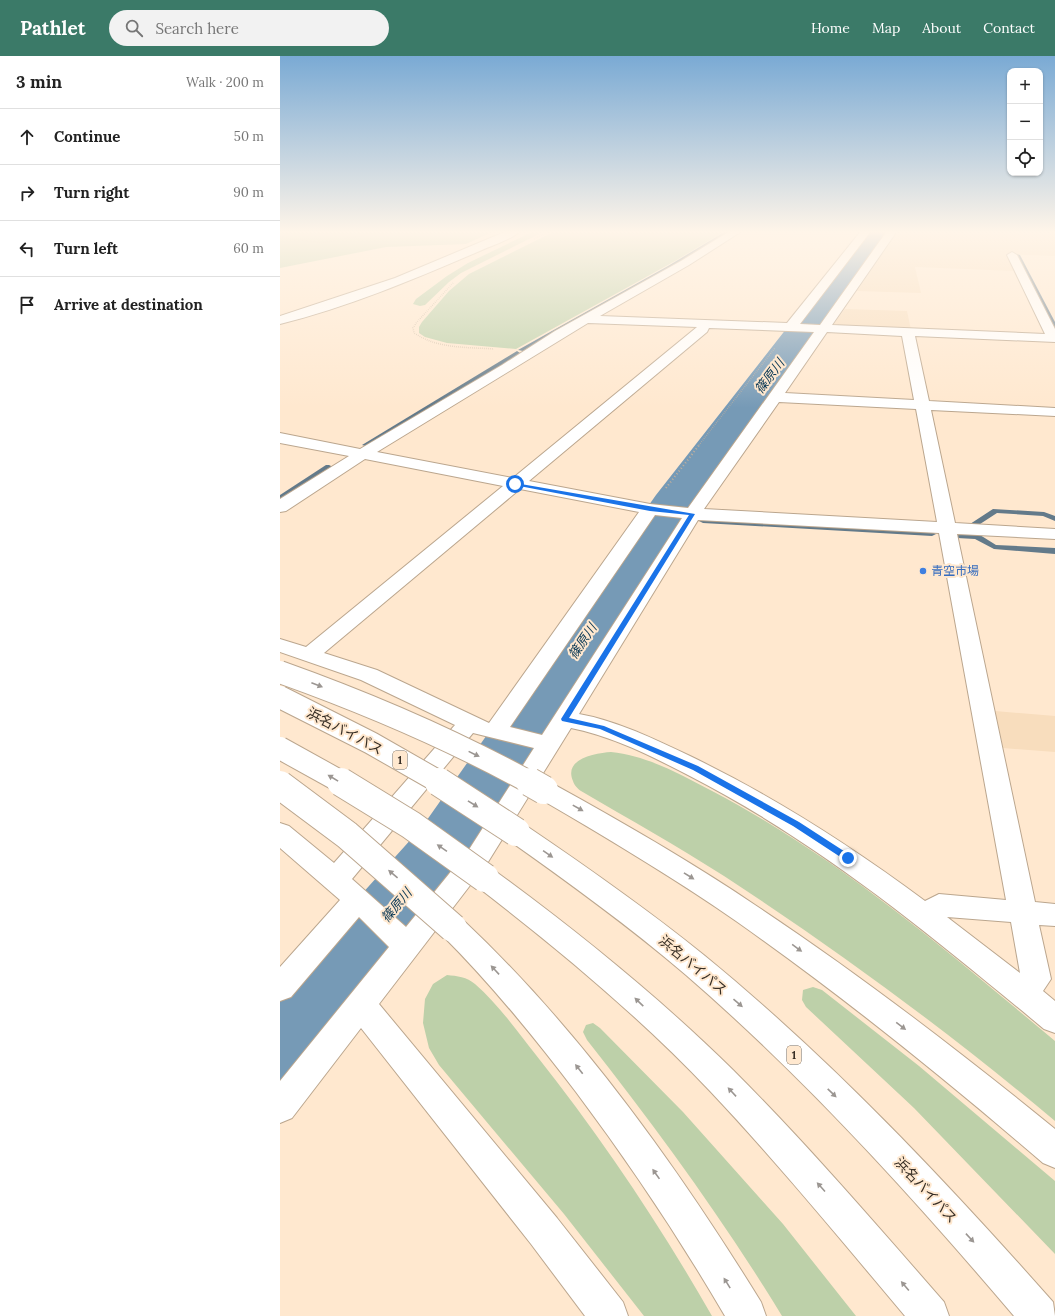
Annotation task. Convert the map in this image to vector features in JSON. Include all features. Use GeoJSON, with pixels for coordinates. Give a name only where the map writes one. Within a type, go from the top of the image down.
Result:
{"type":"FeatureCollection","features":[{"type":"Feature","properties":{"kind":"main road"},"geometry":{"type":"LineString","coordinates":[[280,320],[373,290]]}},
{"type":"Feature","properties":{"kind":"main road"},"geometry":{"type":"LineString","coordinates":[[280,506],[361,455],[496,375],[529,353],[638,290]]}},
{"type":"Feature","properties":{"kind":"main road"},"geometry":{"type":"LineString","coordinates":[[793,327],[821,290]]}},
{"type":"Feature","properties":{"kind":"main road"},"geometry":{"type":"LineString","coordinates":[[280,1107],[361,1005],[401,940],[479,855],[542,742],[564,719],[687,514],[775,397],[819,328],[848,290]]}},
{"type":"Feature","properties":{"kind":"main road"},"geometry":{"type":"LineString","coordinates":[[586,319],[1054,338],[1030,290]]}},
{"type":"Feature","properties":{"kind":"main road"},"geometry":{"type":"LineString","coordinates":[[309,655],[703,329],[704,324]]}},
{"type":"Feature","properties":{"kind":"main road"},"geometry":{"type":"LineString","coordinates":[[908,332],[1036,980],[1022,992]]}},
{"type":"Feature","properties":{"kind":"main road"},"geometry":{"type":"LineString","coordinates":[[775,397],[1055,412]]}},
{"type":"Feature","properties":{"kind":"main road"},"geometry":{"type":"LineString","coordinates":[[280,438],[515,484],[687,514],[1055,534]]}},
{"type":"Feature","properties":{"kind":"main road"},"geometry":{"type":"LineString","coordinates":[[498,732],[652,509]]}},
{"type":"Feature","properties":{"kind":"main road"},"geometry":{"type":"LineString","coordinates":[[971,530],[1016,522],[1055,525]]}},
{"type":"Feature","properties":{"kind":"main road"},"geometry":{"type":"LineString","coordinates":[[971,530],[1022,543],[1055,544]]}},
{"type":"Feature","properties":{"kind":"main road"},"geometry":{"type":"LineString","coordinates":[[282,648],[309,655],[369,675],[470,722],[498,732],[542,742]]}},
{"type":"Feature","properties":{"kind":"main road"},"geometry":{"type":"LineString","coordinates":[[280,672],[355,700],[465,749],[544,790],[644,847],[779,935],[934,1050],[1055,1151]]}},
{"type":"Feature","properties":{"kind":"main road","name":"浜名バイパス"},"geometry":{"type":"LineString","coordinates":[[280,697],[358,736],[424,774],[516,832],[590,883],[678,951],[774,1035],[879,1139],[998,1268],[1039,1316]]}},
{"type":"Feature","properties":{"kind":"main road"},"geometry":{"type":"LineString","coordinates":[[564,719],[609,730],[695,768],[745,794],[796,824],[848,858],[926,916],[1055,1019]]}},
{"type":"Feature","properties":{"kind":"main road"},"geometry":{"type":"LineString","coordinates":[[336,879],[470,722]]}},
{"type":"Feature","properties":{"kind":"main road"},"geometry":{"type":"LineString","coordinates":[[280,748],[315,767],[387,811],[485,878],[543,922],[629,993],[721,1080],[822,1189],[930,1316]]}},
{"type":"Feature","properties":{"kind":"main road"},"geometry":{"type":"LineString","coordinates":[[280,785],[406,884],[472,946],[519,996],[618,1120],[671,1196],[747,1316]]}},
{"type":"Feature","properties":{"kind":"main road"},"geometry":{"type":"LineString","coordinates":[[280,832],[336,879],[401,940]]}},
{"type":"Feature","properties":{"kind":"main road"},"geometry":{"type":"LineString","coordinates":[[280,988],[364,904]]}},
{"type":"Feature","properties":{"kind":"main road"},"geometry":{"type":"LineString","coordinates":[[926,916],[939,904],[1055,915]]}},
{"type":"Feature","properties":{"kind":"main road"},"geometry":{"type":"LineString","coordinates":[[361,1005],[544,1230],[609,1316]]}},
{"type":"Feature","properties":{"kind":"path"},"geometry":{"type":"LineString","coordinates":[[446,290],[413,328],[414,333],[420,338],[430,343],[529,353]]}},
{"type":"Feature","properties":{"kind":"path"},"geometry":{"type":"LineString","coordinates":[[652,509],[793,327]]}},
{"type":"Feature","properties":{"kind":"shaded area"},"geometry":{"type":"Polygon","coordinates":[[[920,290],[921,293],[857,291],[920,290]]]}},
{"type":"Feature","properties":{"kind":"shaded area"},"geometry":{"type":"Polygon","coordinates":[[[845,309],[907,311],[911,330],[833,325],[845,309]]]}},
{"type":"Feature","properties":{"kind":"shaded area"},"geometry":{"type":"Polygon","coordinates":[[[995,711],[1055,716],[1055,752],[1003,748],[995,711]]]}},
{"type":"Feature","properties":{"kind":"green space"},"geometry":{"type":"Polygon","coordinates":[[[428,290],[441,290],[425,305],[420,306],[413,304],[416,299],[428,290]]]}},
{"type":"Feature","properties":{"kind":"green space"},"geometry":{"type":"Polygon","coordinates":[[[623,290],[516,349],[447,343],[425,337],[419,333],[419,327],[422,322],[449,291],[623,290]]]}},
{"type":"Feature","properties":{"kind":"green space"},"geometry":{"type":"Polygon","coordinates":[[[492,746],[522,761],[464,851],[409,918],[383,893],[429,840],[492,746]]]}},
{"type":"Feature","properties":{"kind":"green space"},"geometry":{"type":"Polygon","coordinates":[[[611,752],[625,754],[652,762],[677,773],[760,818],[805,846],[848,876],[933,940],[1055,1041],[1055,1121],[975,1056],[852,963],[724,876],[671,843],[581,791],[575,785],[571,773],[573,767],[583,758],[611,752]]]}},
{"type":"Feature","properties":{"kind":"green space"},"geometry":{"type":"Polygon","coordinates":[[[447,975],[465,978],[475,984],[499,1009],[536,1055],[584,1118],[629,1182],[672,1248],[712,1316],[644,1316],[564,1214],[439,1065],[429,1048],[423,1023],[425,999],[433,984],[447,975]]]}},
{"type":"Feature","properties":{"kind":"green space"},"geometry":{"type":"Polygon","coordinates":[[[813,987],[822,990],[919,1066],[1055,1181],[1055,1254],[914,1108],[806,1007],[802,1000],[803,990],[813,987]]]}},
{"type":"Feature","properties":{"kind":"green space"},"geometry":{"type":"Polygon","coordinates":[[[593,1023],[600,1028],[683,1112],[783,1224],[856,1316],[782,1316],[760,1280],[689,1175],[587,1040],[583,1032],[586,1025],[593,1023]]]}},
{"type":"Feature","properties":{"kind":"waterway"},"geometry":{"type":"LineString","coordinates":[[521,350],[629,290]]}},
{"type":"Feature","properties":{"kind":"waterway","name":"篠原川"},"geometry":{"type":"LineString","coordinates":[[280,1044],[446,845],[672,505],[833,290]]}},
{"type":"Feature","properties":{"kind":"waterway"},"geometry":{"type":"LineString","coordinates":[[1036,290],[1055,328]]}},
{"type":"Feature","properties":{"kind":"waterway"},"geometry":{"type":"LineString","coordinates":[[366,445],[448,397],[517,353]]}},
{"type":"Feature","properties":{"kind":"waterway"},"geometry":{"type":"LineString","coordinates":[[280,498],[329,467]]}},
{"type":"Feature","properties":{"kind":"waterway"},"geometry":{"type":"LineString","coordinates":[[974,524],[996,511],[1044,514],[1055,519]]}},
{"type":"Feature","properties":{"kind":"waterway"},"geometry":{"type":"LineString","coordinates":[[663,519],[675,520]]}},
{"type":"Feature","properties":{"kind":"waterway"},"geometry":{"type":"LineString","coordinates":[[703,521],[932,534]]}},
{"type":"Feature","properties":{"kind":"waterway"},"geometry":{"type":"LineString","coordinates":[[960,536],[977,537],[994,547],[1055,551]]}},
{"type":"Feature","properties":{"kind":"place","name":"青空市場"},"geometry":{"type":"Point","coordinates":[923,571]}},
{"type":"Feature","properties":{"kind":"route"},"geometry":{"type":"LineString","coordinates":[[515,484],[650,509],[692,514],[564,719],[602,727],[695,768],[745,794],[796,824],[848,858]]}}]}
